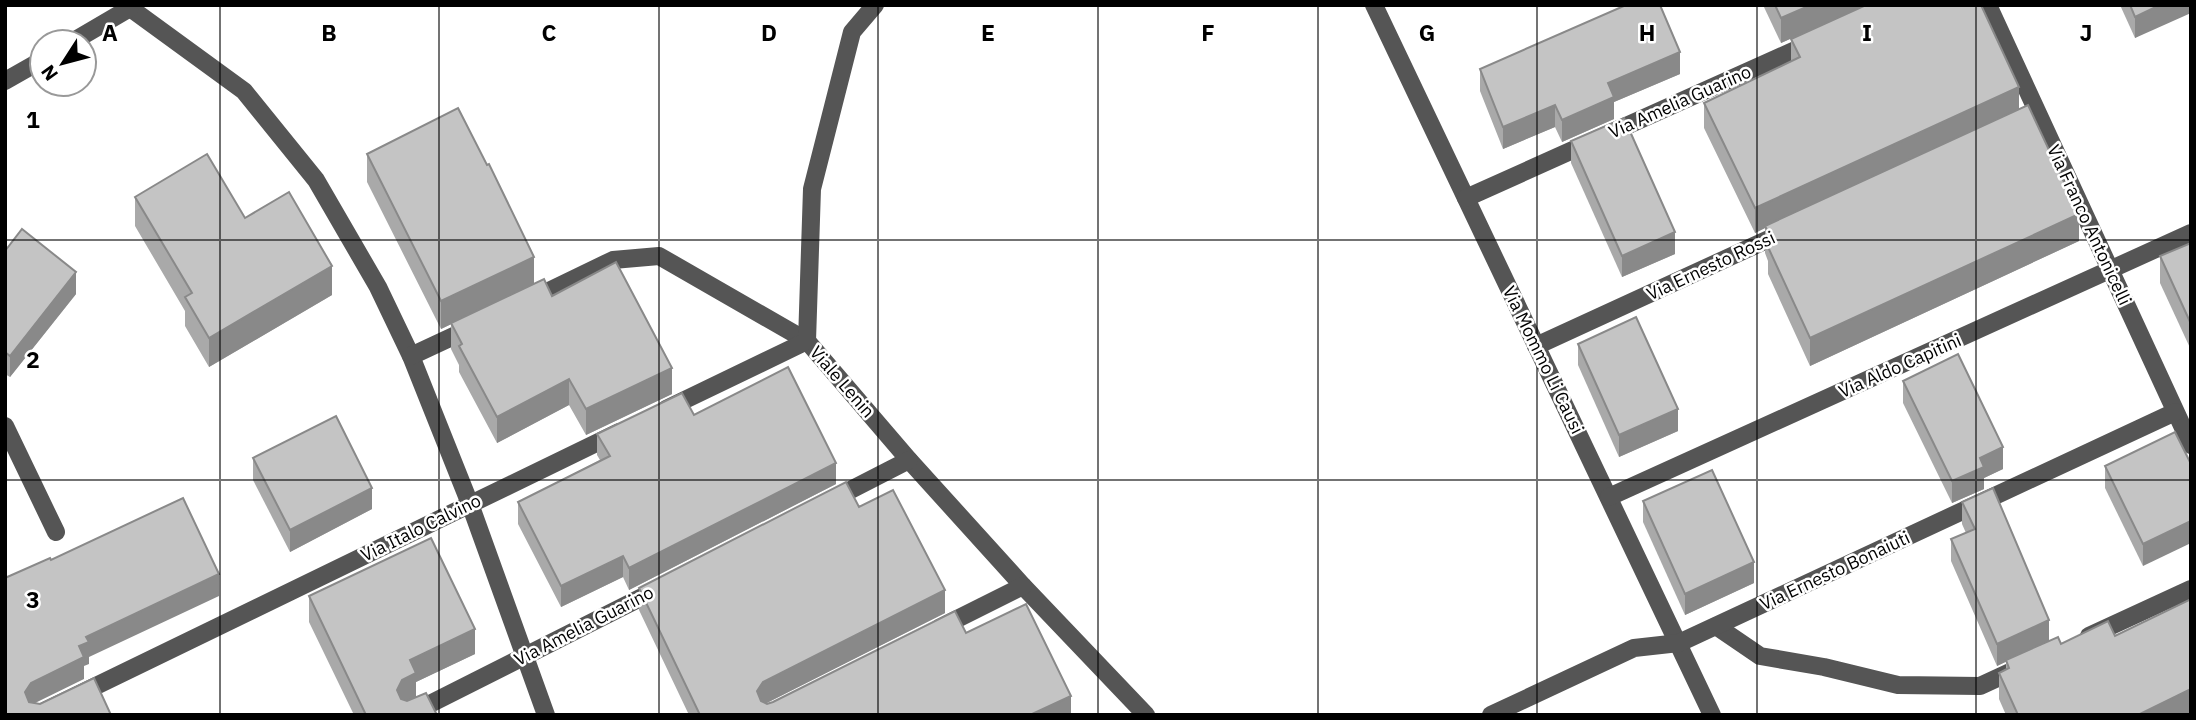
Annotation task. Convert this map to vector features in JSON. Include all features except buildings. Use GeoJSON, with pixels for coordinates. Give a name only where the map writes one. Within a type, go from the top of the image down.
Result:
{"type":"FeatureCollection","features":[{"type":"Feature","properties":{"kind":"street"},"geometry":{"type":"LineString","coordinates":[[807,341],[811,189],[852,32],[875,5]]}},
{"type":"Feature","properties":{"kind":"street","name":"Via Mommo Li Causi"},"geometry":{"type":"LineString","coordinates":[[1374,5],[1712,715]]}},
{"type":"Feature","properties":{"kind":"street","name":"Via Franco Antonicelli"},"geometry":{"type":"LineString","coordinates":[[1988,5],[2032,118],[2110,271],[2191,445]]}},
{"type":"Feature","properties":{"kind":"street"},"geometry":{"type":"LineString","coordinates":[[94,28],[128,6],[244,91],[316,180],[379,287],[411,356],[470,504],[546,715]]}},
{"type":"Feature","properties":{"kind":"street","name":"Via Amelia Guarino"},"geometry":{"type":"LineString","coordinates":[[1466,198],[1831,34]]}},
{"type":"Feature","properties":{"kind":"street"},"geometry":{"type":"LineString","coordinates":[[5,81],[28,68]]}},
{"type":"Feature","properties":{"kind":"street","name":"Via Ernesto Rossi"},"geometry":{"type":"LineString","coordinates":[[1536,346],[1800,225]]}},
{"type":"Feature","properties":{"kind":"street","name":"Via Aldo Capitini"},"geometry":{"type":"LineString","coordinates":[[1609,498],[2191,233]]}},
{"type":"Feature","properties":{"kind":"street","name":"Viale Lenin"},"geometry":{"type":"LineString","coordinates":[[512,308],[613,260],[659,256],[807,341],[909,460],[1138,713]]}},
{"type":"Feature","properties":{"kind":"street"},"geometry":{"type":"LineString","coordinates":[[411,356],[487,320]]}},
{"type":"Feature","properties":{"kind":"street","name":"Via Italo Calvino"},"geometry":{"type":"LineString","coordinates":[[36,715],[807,341]]}},
{"type":"Feature","properties":{"kind":"street","name":"Via Ernesto Bonaiuti"},"geometry":{"type":"LineString","coordinates":[[1491,715],[1512,710],[1633,648],[1679,643],[2175,412]]}},
{"type":"Feature","properties":{"kind":"street"},"geometry":{"type":"LineString","coordinates":[[5,426],[56,532]]}},
{"type":"Feature","properties":{"kind":"street"},"geometry":{"type":"LineString","coordinates":[[810,511],[909,460]]}},
{"type":"Feature","properties":{"kind":"street","name":"Via Amelia Guarino"},"geometry":{"type":"LineString","coordinates":[[408,715],[674,580]]}},
{"type":"Feature","properties":{"kind":"street"},"geometry":{"type":"LineString","coordinates":[[926,635],[1023,586]]}},
{"type":"Feature","properties":{"kind":"street"},"geometry":{"type":"LineString","coordinates":[[2079,640],[2191,589]]}},
{"type":"Feature","properties":{"kind":"street"},"geometry":{"type":"LineString","coordinates":[[1716,626],[1760,656],[1824,667],[1898,685],[1980,686],[2030,663]]}}]}
